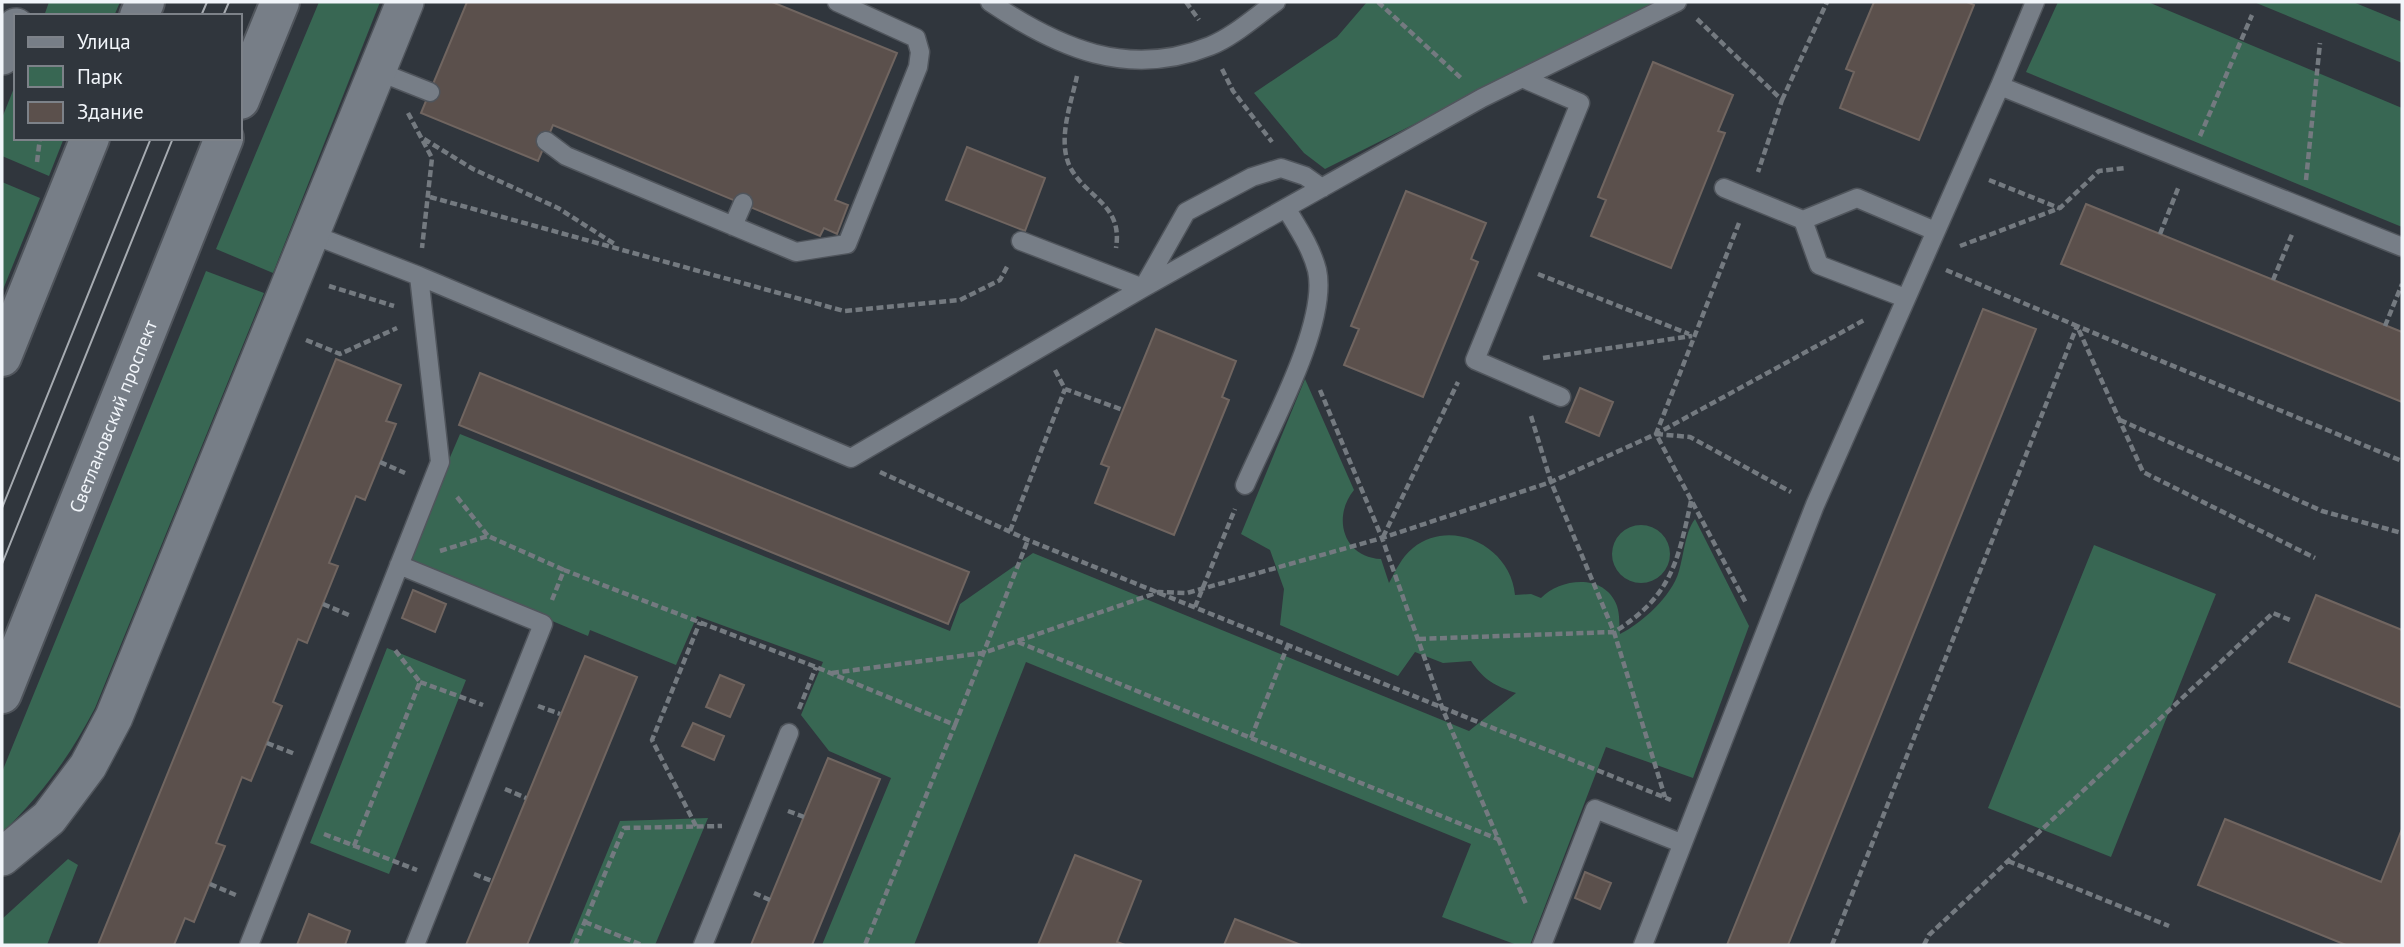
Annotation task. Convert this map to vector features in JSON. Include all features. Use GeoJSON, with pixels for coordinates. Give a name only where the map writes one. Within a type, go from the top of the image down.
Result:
{"type":"FeatureCollection","features":[{"type":"Feature","properties":{"kind":"main road"},"geometry":{"type":"LineString","coordinates":[[242,95],[280,2]]}},
{"type":"Feature","properties":{"kind":"main road"},"geometry":{"type":"LineString","coordinates":[[2,356],[89,140]]}},
{"type":"Feature","properties":{"kind":"main road","name":"Светлановский проспект"},"geometry":{"type":"LineString","coordinates":[[2,694],[223,140]]}},
{"type":"Feature","properties":{"kind":"street"},"geometry":{"type":"LineString","coordinates":[[2,857],[49,818],[89,766],[114,717],[405,2]]}},
{"type":"Feature","properties":{"kind":"street"},"geometry":{"type":"LineString","coordinates":[[2,56],[14,31]]}},
{"type":"Feature","properties":{"kind":"lane"},"geometry":{"type":"LineString","coordinates":[[546,141],[566,156],[796,252],[847,244],[918,67],[919,52],[916,38],[902,29],[837,2]]}},
{"type":"Feature","properties":{"kind":"lane"},"geometry":{"type":"LineString","coordinates":[[990,2],[1031,29],[1082,51],[1156,61],[1211,46],[1276,2]]}},
{"type":"Feature","properties":{"kind":"lane"},"geometry":{"type":"LineString","coordinates":[[1643,945],[1815,505],[2035,2]]}},
{"type":"Feature","properties":{"kind":"lane"},"geometry":{"type":"LineString","coordinates":[[311,234],[419,276],[851,458],[1143,288],[1482,98],[1683,6]]}},
{"type":"Feature","properties":{"kind":"lane"},"geometry":{"type":"LineString","coordinates":[[377,71],[430,92]]}},
{"type":"Feature","properties":{"kind":"lane"},"geometry":{"type":"LineString","coordinates":[[1522,78],[1580,103],[1475,360],[1518,376],[1561,397]]}},
{"type":"Feature","properties":{"kind":"lane"},"geometry":{"type":"LineString","coordinates":[[2000,86],[2402,247]]}},
{"type":"Feature","properties":{"kind":"lane"},"geometry":{"type":"LineString","coordinates":[[1143,288],[1186,212],[1252,177],[1281,168],[1293,171],[1322,188]]}},
{"type":"Feature","properties":{"kind":"lane"},"geometry":{"type":"LineString","coordinates":[[1724,188],[1803,220],[1857,198],[1935,230]]}},
{"type":"Feature","properties":{"kind":"lane"},"geometry":{"type":"LineString","coordinates":[[733,226],[743,204]]}},
{"type":"Feature","properties":{"kind":"lane"},"geometry":{"type":"LineString","coordinates":[[1245,485],[1304,351],[1317,305],[1317,272],[1308,245],[1286,208]]}},
{"type":"Feature","properties":{"kind":"lane"},"geometry":{"type":"LineString","coordinates":[[1803,220],[1819,265],[1905,299]]}},
{"type":"Feature","properties":{"kind":"lane"},"geometry":{"type":"LineString","coordinates":[[1021,241],[1143,288]]}},
{"type":"Feature","properties":{"kind":"lane"},"geometry":{"type":"LineString","coordinates":[[249,945],[440,462],[419,276]]}},
{"type":"Feature","properties":{"kind":"lane"},"geometry":{"type":"LineString","coordinates":[[399,565],[543,624],[415,945]]}},
{"type":"Feature","properties":{"kind":"lane"},"geometry":{"type":"LineString","coordinates":[[704,945],[789,733]]}},
{"type":"Feature","properties":{"kind":"lane"},"geometry":{"type":"LineString","coordinates":[[1542,945],[1595,809],[1681,843]]}},
{"type":"Feature","properties":{"kind":"path"},"geometry":{"type":"LineString","coordinates":[[1185,2],[1196,13],[1233,91],[1293,171]]}},
{"type":"Feature","properties":{"kind":"path"},"geometry":{"type":"LineString","coordinates":[[1378,2],[1482,98]]}},
{"type":"Feature","properties":{"kind":"path"},"geometry":{"type":"LineString","coordinates":[[1764,638],[1656,434],[1692,336],[1750,198],[1782,100],[1827,2]]}},
{"type":"Feature","properties":{"kind":"path"},"geometry":{"type":"LineString","coordinates":[[1683,6],[1782,100]]}},
{"type":"Feature","properties":{"kind":"path"},"geometry":{"type":"LineString","coordinates":[[2160,234],[2252,15]]}},
{"type":"Feature","properties":{"kind":"path"},"geometry":{"type":"LineString","coordinates":[[2273,280],[2303,207],[2320,43]]}},
{"type":"Feature","properties":{"kind":"path"},"geometry":{"type":"LineString","coordinates":[[1082,51],[1064,139],[1070,167],[1112,213],[1119,232],[1111,276]]}},
{"type":"Feature","properties":{"kind":"path"},"geometry":{"type":"LineString","coordinates":[[403,107],[424,139],[432,158],[430,197],[419,276]]}},
{"type":"Feature","properties":{"kind":"path"},"geometry":{"type":"LineString","coordinates":[[424,139],[473,169],[558,208],[622,249]]}},
{"type":"Feature","properties":{"kind":"path"},"geometry":{"type":"LineString","coordinates":[[1923,260],[2060,208],[2099,171],[2140,166],[2153,148]]}},
{"type":"Feature","properties":{"kind":"path"},"geometry":{"type":"LineString","coordinates":[[1961,169],[2060,208]]}},
{"type":"Feature","properties":{"kind":"path"},"geometry":{"type":"LineString","coordinates":[[430,197],[844,311],[960,300],[1000,280],[1021,241]]}},
{"type":"Feature","properties":{"kind":"path"},"geometry":{"type":"LineString","coordinates":[[1923,260],[2402,461]]}},
{"type":"Feature","properties":{"kind":"path"},"geometry":{"type":"LineString","coordinates":[[1515,265],[1692,336]]}},
{"type":"Feature","properties":{"kind":"path"},"geometry":{"type":"LineString","coordinates":[[324,284],[424,316]]}},
{"type":"Feature","properties":{"kind":"path"},"geometry":{"type":"LineString","coordinates":[[2385,326],[2402,284]]}},
{"type":"Feature","properties":{"kind":"path"},"geometry":{"type":"LineString","coordinates":[[832,673],[983,653],[1159,592],[1187,593],[1382,538],[1551,482],[1656,434],[1905,299]]}},
{"type":"Feature","properties":{"kind":"path"},"geometry":{"type":"LineString","coordinates":[[299,337],[340,355],[424,316]]}},
{"type":"Feature","properties":{"kind":"path"},"geometry":{"type":"LineString","coordinates":[[2077,326],[2143,472],[2315,558]]}},
{"type":"Feature","properties":{"kind":"path"},"geometry":{"type":"LineString","coordinates":[[1832,945],[2077,326]]}},
{"type":"Feature","properties":{"kind":"path"},"geometry":{"type":"LineString","coordinates":[[1666,797],[1614,632],[1551,482],[1518,376],[1530,360],[1692,336]]}},
{"type":"Feature","properties":{"kind":"path"},"geometry":{"type":"LineString","coordinates":[[1042,347],[1065,389],[1123,411]]}},
{"type":"Feature","properties":{"kind":"path"},"geometry":{"type":"LineString","coordinates":[[1304,351],[1382,538],[1443,710],[1500,839],[1542,945]]}},
{"type":"Feature","properties":{"kind":"path"},"geometry":{"type":"LineString","coordinates":[[1382,538],[1452,390],[1475,360]]}},
{"type":"Feature","properties":{"kind":"path"},"geometry":{"type":"LineString","coordinates":[[1010,531],[1065,389]]}},
{"type":"Feature","properties":{"kind":"path"},"geometry":{"type":"LineString","coordinates":[[2119,419],[2322,511],[2402,533]]}},
{"type":"Feature","properties":{"kind":"path"},"geometry":{"type":"LineString","coordinates":[[1656,434],[1690,437],[1815,505]]}},
{"type":"Feature","properties":{"kind":"path"},"geometry":{"type":"LineString","coordinates":[[851,458],[1028,540],[1443,710],[1694,809]]}},
{"type":"Feature","properties":{"kind":"path"},"geometry":{"type":"LineString","coordinates":[[1195,607],[1245,485]]}},
{"type":"Feature","properties":{"kind":"path"},"geometry":{"type":"LineString","coordinates":[[1419,639],[1614,632],[1631,622],[1655,598],[1675,571],[1691,500]]}},
{"type":"Feature","properties":{"kind":"path"},"geometry":{"type":"LineString","coordinates":[[399,565],[488,536],[564,570]]}},
{"type":"Feature","properties":{"kind":"path"},"geometry":{"type":"LineString","coordinates":[[955,725],[1028,540]]}},
{"type":"Feature","properties":{"kind":"path"},"geometry":{"type":"LineString","coordinates":[[323,604],[375,625],[421,682],[507,714]]}},
{"type":"Feature","properties":{"kind":"path"},"geometry":{"type":"LineString","coordinates":[[1924,945],[1929,935],[2273,613],[2290,620]]}},
{"type":"Feature","properties":{"kind":"path"},"geometry":{"type":"LineString","coordinates":[[696,826],[652,740],[701,622]]}},
{"type":"Feature","properties":{"kind":"path"},"geometry":{"type":"LineString","coordinates":[[1017,642],[1500,839]]}},
{"type":"Feature","properties":{"kind":"path"},"geometry":{"type":"LineString","coordinates":[[1251,738],[1288,645]]}},
{"type":"Feature","properties":{"kind":"path"},"geometry":{"type":"LineString","coordinates":[[789,733],[816,667]]}},
{"type":"Feature","properties":{"kind":"path"},"geometry":{"type":"LineString","coordinates":[[354,846],[421,682]]}},
{"type":"Feature","properties":{"kind":"path"},"geometry":{"type":"LineString","coordinates":[[297,822],[441,879]]}},
{"type":"Feature","properties":{"kind":"path"},"geometry":{"type":"LineString","coordinates":[[575,945],[624,828],[751,825]]}},
{"type":"Feature","properties":{"kind":"path"},"geometry":{"type":"LineString","coordinates":[[2008,861],[2169,926]]}},
{"type":"Feature","properties":{"kind":"path"},"geometry":{"type":"LineString","coordinates":[[584,922],[642,945]]}},
{"type":"Feature","properties":{"kind":"green space"},"geometry":{"type":"Polygon","coordinates":[[[49,2],[120,2],[115,14],[45,14],[49,2]]]}},
{"type":"Feature","properties":{"kind":"green space"},"geometry":{"type":"Polygon","coordinates":[[[319,2],[380,2],[273,273],[216,249],[319,2]]]}},
{"type":"Feature","properties":{"kind":"green space"},"geometry":{"type":"Polygon","coordinates":[[[1367,2],[1657,2],[1325,169],[1304,153],[1254,93],[1337,37],[1367,2]]]}},
{"type":"Feature","properties":{"kind":"green space"},"geometry":{"type":"Polygon","coordinates":[[[2058,2],[2148,2],[2402,108],[2402,227],[2026,72],[2058,2]]]}},
{"type":"Feature","properties":{"kind":"green space"},"geometry":{"type":"Polygon","coordinates":[[[2254,2],[2353,2],[2402,22],[2402,63],[2254,2]]]}},
{"type":"Feature","properties":{"kind":"green space"},"geometry":{"type":"Polygon","coordinates":[[[14,88],[14,140],[63,140],[49,176],[2,156],[2,118],[14,88]]]}},
{"type":"Feature","properties":{"kind":"green space"},"geometry":{"type":"Polygon","coordinates":[[[2,182],[40,198],[2,292],[2,182]]]}},
{"type":"Feature","properties":{"kind":"green space"},"geometry":{"type":"Polygon","coordinates":[[[206,271],[264,293],[95,708],[54,775],[2,833],[2,772],[206,271]]]}},
{"type":"Feature","properties":{"kind":"green space"},"geometry":{"type":"Polygon","coordinates":[[[1305,379],[1354,490],[1344,512],[1345,534],[1358,551],[1368,557],[1381,559],[1389,583],[1402,560],[1413,548],[1428,539],[1461,537],[1477,542],[1503,563],[1511,578],[1515,595],[1531,594],[1541,598],[1560,586],[1582,582],[1603,588],[1617,606],[1620,634],[1646,616],[1670,590],[1679,571],[1687,537],[1695,519],[1749,626],[1693,778],[1606,747],[1530,945],[1517,945],[1442,917],[1471,844],[1026,662],[914,945],[822,945],[891,778],[829,751],[801,715],[823,662],[697,616],[676,665],[590,630],[588,636],[406,560],[460,434],[950,631],[960,604],[1033,553],[1469,731],[1516,693],[1490,682],[1471,661],[1443,663],[1415,652],[1398,676],[1280,625],[1284,589],[1270,550],[1241,534],[1305,379]]]}},
{"type":"Feature","properties":{"kind":"green space"},"geometry":{"type":"Polygon","coordinates":[[[1641,525],[1657,530],[1665,538],[1670,554],[1665,570],[1657,578],[1641,583],[1625,578],[1617,570],[1612,554],[1617,538],[1625,530],[1641,525]]]}},
{"type":"Feature","properties":{"kind":"green space"},"geometry":{"type":"Polygon","coordinates":[[[2094,545],[2216,594],[2111,857],[1988,808],[2094,545]]]}},
{"type":"Feature","properties":{"kind":"green space"},"geometry":{"type":"Polygon","coordinates":[[[387,648],[466,680],[389,874],[310,843],[387,648]]]}},
{"type":"Feature","properties":{"kind":"green space"},"geometry":{"type":"Polygon","coordinates":[[[708,818],[655,945],[569,945],[620,821],[708,818]]]}},
{"type":"Feature","properties":{"kind":"green space"},"geometry":{"type":"Polygon","coordinates":[[[68,859],[78,865],[47,945],[2,945],[2,919],[68,859]]]}},
{"type":"Feature","properties":{"kind":"building"},"geometry":{"type":"Polygon","coordinates":[[[467,2],[772,2],[897,53],[835,200],[848,205],[837,234],[824,228],[820,236],[553,125],[538,161],[421,113],[467,2]]]}},
{"type":"Feature","properties":{"kind":"building"},"geometry":{"type":"Polygon","coordinates":[[[1874,2],[1967,2],[1974,5],[1919,140],[1840,108],[1854,72],[1846,69],[1874,2]]]}},
{"type":"Feature","properties":{"kind":"building"},"geometry":{"type":"Polygon","coordinates":[[[1653,62],[1733,95],[1718,131],[1725,133],[1671,268],[1591,236],[1606,200],[1598,197],[1653,62]]]}},
{"type":"Feature","properties":{"kind":"building"},"geometry":{"type":"Polygon","coordinates":[[[967,147],[1045,178],[1025,231],[946,200],[967,147]]]}},
{"type":"Feature","properties":{"kind":"building"},"geometry":{"type":"Polygon","coordinates":[[[1406,191],[1486,223],[1471,259],[1478,262],[1423,397],[1344,365],[1359,329],[1351,326],[1406,191]]]}},
{"type":"Feature","properties":{"kind":"building"},"geometry":{"type":"Polygon","coordinates":[[[2086,204],[2402,332],[2402,402],[2061,264],[2086,204]]]}},
{"type":"Feature","properties":{"kind":"building"},"geometry":{"type":"Polygon","coordinates":[[[1983,309],[2036,329],[1788,945],[1727,945],[1983,309]]]}},
{"type":"Feature","properties":{"kind":"building"},"geometry":{"type":"Polygon","coordinates":[[[1156,329],[1236,361],[1222,397],[1229,400],[1174,535],[1095,503],[1109,467],[1101,464],[1156,329]]]}},
{"type":"Feature","properties":{"kind":"building"},"geometry":{"type":"Polygon","coordinates":[[[336,359],[401,385],[386,421],[396,424],[365,500],[356,496],[329,563],[338,566],[307,643],[298,639],[273,702],[282,706],[251,781],[242,777],[216,843],[225,846],[194,922],[185,918],[174,945],[98,945],[336,359]]]}},
{"type":"Feature","properties":{"kind":"building"},"geometry":{"type":"Polygon","coordinates":[[[480,373],[969,572],[948,624],[459,425],[480,373]]]}},
{"type":"Feature","properties":{"kind":"building"},"geometry":{"type":"Polygon","coordinates":[[[1580,388],[1613,402],[1599,436],[1566,422],[1580,388]]]}},
{"type":"Feature","properties":{"kind":"building"},"geometry":{"type":"Polygon","coordinates":[[[413,590],[446,604],[435,632],[402,618],[413,590]]]}},
{"type":"Feature","properties":{"kind":"building"},"geometry":{"type":"Polygon","coordinates":[[[2316,595],[2402,630],[2402,708],[2289,662],[2316,595]]]}},
{"type":"Feature","properties":{"kind":"building"},"geometry":{"type":"Polygon","coordinates":[[[585,656],[637,677],[527,945],[466,945],[585,656]]]}},
{"type":"Feature","properties":{"kind":"building"},"geometry":{"type":"Polygon","coordinates":[[[720,675],[744,685],[730,717],[706,707],[720,675]]]}},
{"type":"Feature","properties":{"kind":"building"},"geometry":{"type":"Polygon","coordinates":[[[693,723],[724,736],[714,760],[682,746],[693,723]]]}},
{"type":"Feature","properties":{"kind":"building"},"geometry":{"type":"Polygon","coordinates":[[[828,758],[880,779],[812,945],[751,945],[828,758]]]}},
{"type":"Feature","properties":{"kind":"building"},"geometry":{"type":"Polygon","coordinates":[[[2225,819],[2381,882],[2402,829],[2402,945],[2346,945],[2198,885],[2225,819]]]}},
{"type":"Feature","properties":{"kind":"building"},"geometry":{"type":"Polygon","coordinates":[[[1075,855],[1141,881],[1117,942],[1125,945],[1038,945],[1075,855]]]}},
{"type":"Feature","properties":{"kind":"building"},"geometry":{"type":"Polygon","coordinates":[[[1585,872],[1611,883],[1600,909],[1575,898],[1585,872]]]}},
{"type":"Feature","properties":{"kind":"building"},"geometry":{"type":"Polygon","coordinates":[[[309,914],[350,931],[345,945],[297,945],[309,914]]]}},
{"type":"Feature","properties":{"kind":"building"},"geometry":{"type":"Polygon","coordinates":[[[1235,919],[1301,945],[1224,945],[1235,919]]]}},
{"type":"Feature","properties":{"kind":"tram line"},"geometry":{"type":"LineString","coordinates":[[202,14],[207,2]]}},
{"type":"Feature","properties":{"kind":"tram line"},"geometry":{"type":"LineString","coordinates":[[224,14],[229,2]]}},
{"type":"Feature","properties":{"kind":"tram line"},"geometry":{"type":"LineString","coordinates":[[2,508],[150,140]]}},
{"type":"Feature","properties":{"kind":"tram line"},"geometry":{"type":"LineString","coordinates":[[2,564],[172,140]]}}]}
